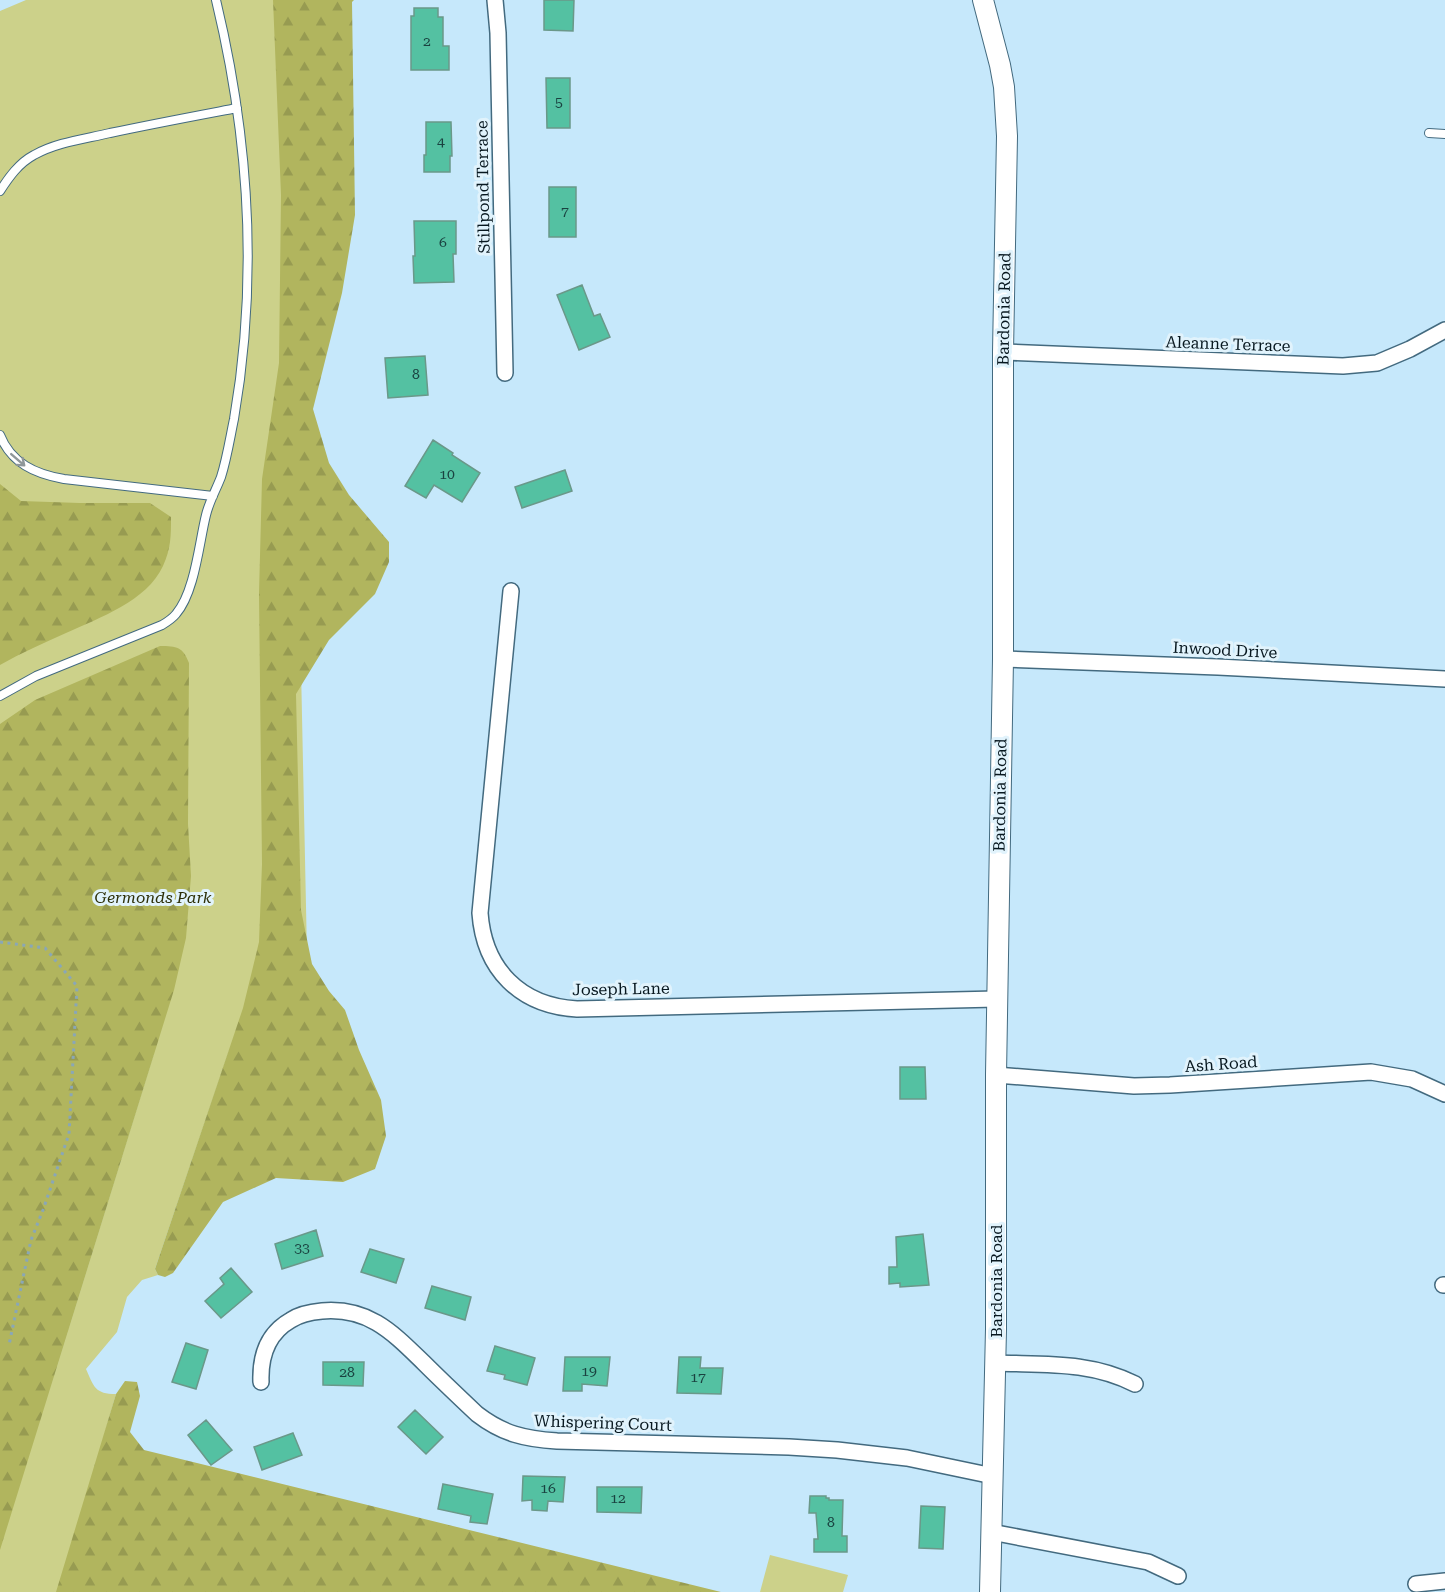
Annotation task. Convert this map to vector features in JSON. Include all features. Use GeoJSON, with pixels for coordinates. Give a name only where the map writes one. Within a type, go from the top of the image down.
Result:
{"type":"FeatureCollection","features":[{"type":"Feature","properties":{"kind":"street","name":"Stillpond Terrace"},"geometry":{"type":"LineString","coordinates":[[495,0],[498,33],[505,373]]}},
{"type":"Feature","properties":{"kind":"street","name":"Bardonia Road"},"geometry":{"type":"LineString","coordinates":[[983,0],[1000,65],[1006,111],[1007,170],[1003,352],[1003,659],[996,999],[996,1363],[990,1592]]}},
{"type":"Feature","properties":{"kind":"street","name":"Aleanne Terrace"},"geometry":{"type":"LineString","coordinates":[[1003,352],[1343,366],[1377,363],[1410,349],[1445,330]]}},
{"type":"Feature","properties":{"kind":"street","name":"Joseph Lane"},"geometry":{"type":"LineString","coordinates":[[511,591],[480,913],[487,950],[495,965],[511,984],[542,1003],[577,1009],[996,999]]}},
{"type":"Feature","properties":{"kind":"street","name":"Inwood Drive"},"geometry":{"type":"LineString","coordinates":[[1003,659],[1445,679]]}},
{"type":"Feature","properties":{"kind":"street","name":"Ash Road"},"geometry":{"type":"LineString","coordinates":[[996,1075],[1134,1086],[1371,1072],[1412,1079],[1445,1094]]}},
{"type":"Feature","properties":{"kind":"street","name":"Whispering Court"},"geometry":{"type":"LineString","coordinates":[[261,1382],[265,1348],[277,1330],[295,1317],[343,1311],[367,1318],[389,1330],[477,1414],[514,1435],[557,1441],[837,1450],[907,1458],[993,1476]]}},
{"type":"Feature","properties":{"kind":"street"},"geometry":{"type":"LineString","coordinates":[[996,1363],[1088,1367],[1135,1384]]}},
{"type":"Feature","properties":{"kind":"street"},"geometry":{"type":"LineString","coordinates":[[991,1532],[1148,1562],[1178,1576]]}},
{"type":"Feature","properties":{"kind":"street"},"geometry":{"type":"LineString","coordinates":[[1416,1584],[1445,1581]]}},
{"type":"Feature","properties":{"kind":"lane"},"geometry":{"type":"LineString","coordinates":[[0,696],[36,676],[142,635],[170,620],[182,606],[189,589],[206,513],[223,469],[234,419],[244,325],[248,231],[244,163],[227,48],[216,0]]}},
{"type":"Feature","properties":{"kind":"lane"},"geometry":{"type":"LineString","coordinates":[[0,191],[17,168],[34,155],[57,145],[237,108]]}},
{"type":"Feature","properties":{"kind":"lane"},"geometry":{"type":"LineString","coordinates":[[1429,133],[1445,134]]}},
{"type":"Feature","properties":{"kind":"lane"},"geometry":{"type":"LineString","coordinates":[[0,435],[9,452],[17,460],[26,467],[45,475],[213,496]]}},
{"type":"Feature","properties":{"kind":"path"},"geometry":{"type":"LineString","coordinates":[[0,942],[45,948],[77,986],[69,1134],[44,1210],[31,1240],[9,1345]]}},
{"type":"Feature","properties":{"kind":"green space","name":"Germonds Park"},"geometry":{"type":"Polygon","coordinates":[[[26,0],[287,0],[309,1049],[229,1051],[155,1269],[158,1275],[142,1280],[127,1297],[117,1332],[86,1369],[99,1391],[116,1394],[101,1446],[235,1592],[0,1592],[0,11],[26,0]],[[154,1052],[37,1431],[154,1053],[154,1052]]]}},
{"type":"Feature","properties":{"kind":"green space"},"geometry":{"type":"Polygon","coordinates":[[[273,0],[354,0],[352,2],[355,215],[342,293],[313,409],[329,463],[349,495],[389,542],[389,562],[375,594],[329,640],[296,694],[301,910],[312,964],[329,991],[345,1010],[359,1050],[381,1100],[386,1136],[375,1169],[343,1182],[276,1178],[223,1202],[173,1273],[165,1277],[158,1275],[155,1269],[243,1008],[259,942],[262,864],[259,594],[262,479],[279,363],[281,195],[273,0]]]}},
{"type":"Feature","properties":{"kind":"green space"},"geometry":{"type":"Polygon","coordinates":[[[0,484],[21,501],[150,503],[171,517],[170,542],[163,566],[146,589],[121,607],[0,665],[0,484]]]}},
{"type":"Feature","properties":{"kind":"green space"},"geometry":{"type":"Polygon","coordinates":[[[160,646],[179,648],[189,663],[188,824],[191,876],[186,938],[174,990],[0,1550],[0,724],[35,700],[160,646]]]}},
{"type":"Feature","properties":{"kind":"green space"},"geometry":{"type":"Polygon","coordinates":[[[125,1381],[137,1382],[140,1396],[130,1432],[144,1450],[721,1592],[56,1592],[116,1394],[125,1381]]]}},
{"type":"Feature","properties":{"kind":"green space"},"geometry":{"type":"Polygon","coordinates":[[[770,1555],[848,1575],[843,1592],[760,1592],[770,1555]]]}},
{"type":"Feature","properties":{"kind":"building"},"geometry":{"type":"Polygon","coordinates":[[[544,0],[574,0],[573,31],[544,30],[544,0]]]}},
{"type":"Feature","properties":{"kind":"building"},"geometry":{"type":"Polygon","coordinates":[[[414,8],[438,8],[438,17],[443,17],[443,46],[449,46],[449,70],[411,70],[411,16],[414,16],[414,8]]]}},
{"type":"Feature","properties":{"kind":"building"},"geometry":{"type":"Polygon","coordinates":[[[546,78],[570,78],[570,128],[547,128],[546,78]]]}},
{"type":"Feature","properties":{"kind":"building"},"geometry":{"type":"Polygon","coordinates":[[[426,122],[451,122],[450,172],[424,172],[426,122]]]}},
{"type":"Feature","properties":{"kind":"building"},"geometry":{"type":"Polygon","coordinates":[[[549,187],[576,187],[576,237],[549,237],[549,187]]]}},
{"type":"Feature","properties":{"kind":"building"},"geometry":{"type":"Polygon","coordinates":[[[414,221],[456,221],[456,254],[453,254],[454,282],[414,283],[414,221]]]}},
{"type":"Feature","properties":{"kind":"building"},"geometry":{"type":"Polygon","coordinates":[[[582,285],[594,316],[600,314],[610,337],[579,350],[557,295],[582,285]]]}},
{"type":"Feature","properties":{"kind":"building"},"geometry":{"type":"Polygon","coordinates":[[[425,356],[428,395],[388,398],[385,358],[425,356]]]}},
{"type":"Feature","properties":{"kind":"building"},"geometry":{"type":"Polygon","coordinates":[[[433,440],[480,473],[462,502],[434,485],[426,498],[405,486],[433,440]]]}},
{"type":"Feature","properties":{"kind":"building"},"geometry":{"type":"Polygon","coordinates":[[[565,470],[572,491],[522,508],[515,487],[565,470]]]}},
{"type":"Feature","properties":{"kind":"building"},"geometry":{"type":"Polygon","coordinates":[[[900,1067],[925,1067],[926,1099],[900,1099],[900,1067]]]}},
{"type":"Feature","properties":{"kind":"building"},"geometry":{"type":"Polygon","coordinates":[[[316,1230],[323,1256],[282,1269],[275,1244],[316,1230]]]}},
{"type":"Feature","properties":{"kind":"building"},"geometry":{"type":"Polygon","coordinates":[[[923,1234],[929,1285],[900,1287],[900,1283],[889,1284],[889,1267],[897,1267],[896,1237],[923,1234]]]}},
{"type":"Feature","properties":{"kind":"building"},"geometry":{"type":"Polygon","coordinates":[[[370,1249],[404,1259],[396,1283],[361,1272],[370,1249]]]}},
{"type":"Feature","properties":{"kind":"building"},"geometry":{"type":"Polygon","coordinates":[[[231,1268],[252,1292],[221,1318],[205,1301],[224,1284],[220,1278],[231,1268]]]}},
{"type":"Feature","properties":{"kind":"building"},"geometry":{"type":"Polygon","coordinates":[[[432,1286],[471,1297],[465,1320],[425,1308],[432,1286]]]}},
{"type":"Feature","properties":{"kind":"building"},"geometry":{"type":"Polygon","coordinates":[[[186,1343],[208,1350],[196,1389],[172,1382],[186,1343]]]}},
{"type":"Feature","properties":{"kind":"building"},"geometry":{"type":"Polygon","coordinates":[[[495,1346],[535,1358],[527,1385],[504,1379],[505,1375],[487,1371],[495,1346]]]}},
{"type":"Feature","properties":{"kind":"building"},"geometry":{"type":"Polygon","coordinates":[[[565,1357],[610,1357],[607,1386],[582,1384],[582,1391],[563,1391],[565,1357]]]}},
{"type":"Feature","properties":{"kind":"building"},"geometry":{"type":"Polygon","coordinates":[[[679,1357],[701,1357],[700,1368],[723,1368],[721,1394],[677,1393],[679,1357]]]}},
{"type":"Feature","properties":{"kind":"building"},"geometry":{"type":"Polygon","coordinates":[[[323,1362],[364,1362],[363,1386],[323,1385],[323,1362]]]}},
{"type":"Feature","properties":{"kind":"building"},"geometry":{"type":"Polygon","coordinates":[[[415,1410],[443,1437],[426,1454],[398,1427],[415,1410]]]}},
{"type":"Feature","properties":{"kind":"building"},"geometry":{"type":"Polygon","coordinates":[[[206,1420],[232,1450],[211,1465],[188,1435],[206,1420]]]}},
{"type":"Feature","properties":{"kind":"building"},"geometry":{"type":"Polygon","coordinates":[[[293,1433],[302,1455],[262,1470],[254,1447],[293,1433]]]}},
{"type":"Feature","properties":{"kind":"building"},"geometry":{"type":"Polygon","coordinates":[[[523,1476],[565,1477],[563,1502],[548,1501],[547,1511],[532,1510],[532,1500],[522,1501],[523,1476]]]}},
{"type":"Feature","properties":{"kind":"building"},"geometry":{"type":"Polygon","coordinates":[[[443,1484],[493,1494],[487,1524],[470,1522],[471,1516],[438,1509],[443,1484]]]}},
{"type":"Feature","properties":{"kind":"building"},"geometry":{"type":"Polygon","coordinates":[[[597,1487],[642,1487],[641,1513],[597,1512],[597,1487]]]}},
{"type":"Feature","properties":{"kind":"building"},"geometry":{"type":"Polygon","coordinates":[[[810,1496],[826,1496],[829,1500],[843,1500],[842,1536],[847,1536],[847,1552],[814,1552],[814,1539],[818,1539],[816,1513],[809,1513],[810,1496]]]}},
{"type":"Feature","properties":{"kind":"building"},"geometry":{"type":"Polygon","coordinates":[[[921,1506],[945,1507],[943,1549],[919,1548],[921,1506]]]}}]}
